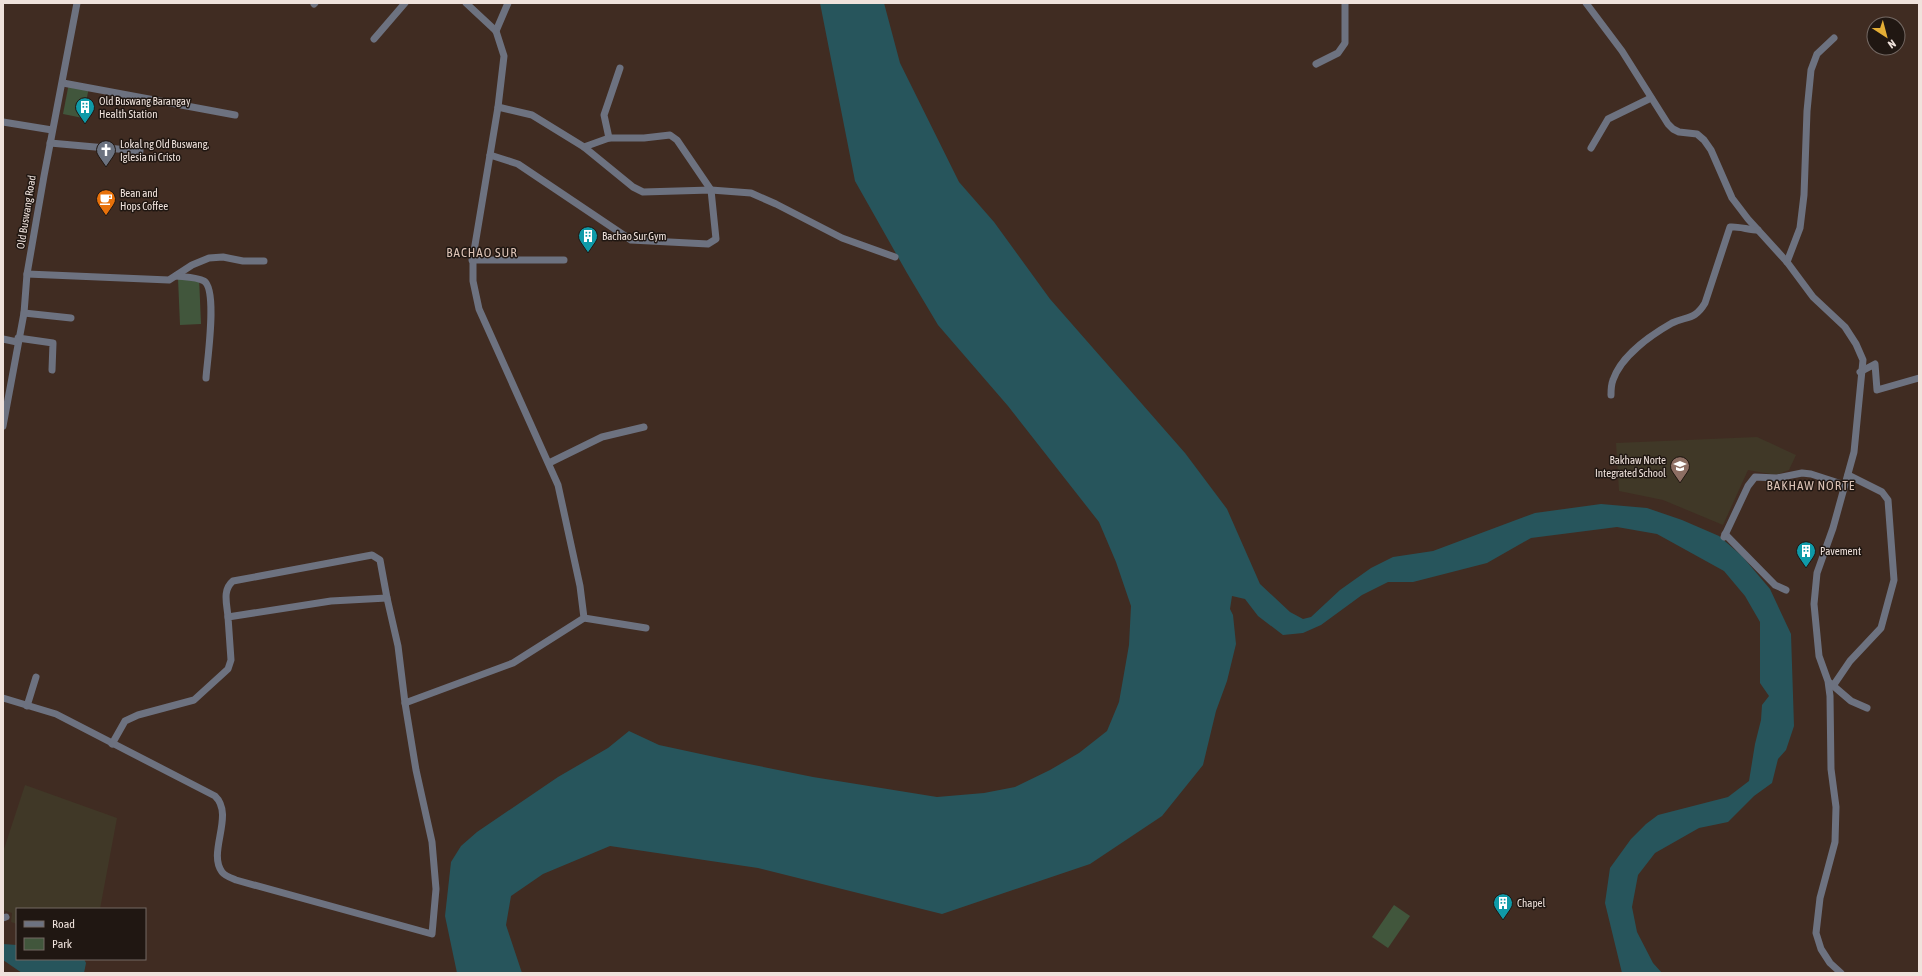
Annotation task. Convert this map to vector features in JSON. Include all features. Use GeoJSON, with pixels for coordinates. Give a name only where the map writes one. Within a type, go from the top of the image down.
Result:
{"type":"FeatureCollection","features":[{"type":"Feature","properties":{"kind":"street","name":"Old Buswang Road"},"geometry":{"type":"LineString","coordinates":[[3,426],[24,313],[27,274],[52,130],[63,83],[77,3]]}},
{"type":"Feature","properties":{"kind":"street"},"geometry":{"type":"LineString","coordinates":[[374,39],[406,3]]}},
{"type":"Feature","properties":{"kind":"street"},"geometry":{"type":"LineString","coordinates":[[466,3],[496,31],[504,56],[498,107],[472,260],[473,281],[479,309],[558,485],[580,586],[584,618]]}},
{"type":"Feature","properties":{"kind":"street"},"geometry":{"type":"LineString","coordinates":[[496,31],[508,3]]}},
{"type":"Feature","properties":{"kind":"street"},"geometry":{"type":"LineString","coordinates":[[1316,64],[1338,53],[1346,43],[1345,3]]}},
{"type":"Feature","properties":{"kind":"street"},"geometry":{"type":"LineString","coordinates":[[1586,3],[1622,51],[1659,113],[1673,129],[1697,134],[1704,140],[1711,150],[1732,198],[1758,230],[1788,262],[1813,297],[1845,327],[1862,360],[1854,452],[1833,528],[1817,573],[1814,604],[1819,656],[1831,683],[1831,769],[1836,807],[1835,842],[1820,898],[1816,933],[1821,949],[1830,963],[1841,973]]}},
{"type":"Feature","properties":{"kind":"street"},"geometry":{"type":"LineString","coordinates":[[1788,262],[1800,228],[1804,195],[1807,111],[1811,70],[1817,54],[1834,38]]}},
{"type":"Feature","properties":{"kind":"street"},"geometry":{"type":"LineString","coordinates":[[609,138],[604,115],[620,68]]}},
{"type":"Feature","properties":{"kind":"street"},"geometry":{"type":"LineString","coordinates":[[63,83],[235,115]]}},
{"type":"Feature","properties":{"kind":"street"},"geometry":{"type":"LineString","coordinates":[[1592,148],[1608,119],[1651,98]]}},
{"type":"Feature","properties":{"kind":"street"},"geometry":{"type":"LineString","coordinates":[[498,107],[532,115],[584,147],[633,187],[642,192],[711,190],[751,193],[776,204],[842,238],[895,257]]}},
{"type":"Feature","properties":{"kind":"street"},"geometry":{"type":"LineString","coordinates":[[3,122],[52,130]]}},
{"type":"Feature","properties":{"kind":"street"},"geometry":{"type":"LineString","coordinates":[[490,155],[518,164],[631,240],[708,244],[712,243],[716,239],[711,190],[677,140],[670,135],[644,138],[609,138],[584,147]]}},
{"type":"Feature","properties":{"kind":"street"},"geometry":{"type":"LineString","coordinates":[[50,143],[140,151]]}},
{"type":"Feature","properties":{"kind":"street"},"geometry":{"type":"LineString","coordinates":[[1611,395],[1613,380],[1628,355],[1645,340],[1674,322],[1689,318],[1699,312],[1704,303],[1730,227],[1735,226],[1744,230],[1758,230]]}},
{"type":"Feature","properties":{"kind":"street"},"geometry":{"type":"LineString","coordinates":[[27,274],[169,280],[192,265],[208,258],[224,257],[243,261],[264,261]]}},
{"type":"Feature","properties":{"kind":"street"},"geometry":{"type":"LineString","coordinates":[[472,260],[564,260]]}},
{"type":"Feature","properties":{"kind":"street"},"geometry":{"type":"LineString","coordinates":[[176,276],[203,280],[211,294],[206,378]]}},
{"type":"Feature","properties":{"kind":"street"},"geometry":{"type":"LineString","coordinates":[[24,313],[70,318]]}},
{"type":"Feature","properties":{"kind":"street"},"geometry":{"type":"LineString","coordinates":[[3,339],[53,343],[52,370]]}},
{"type":"Feature","properties":{"kind":"street"},"geometry":{"type":"LineString","coordinates":[[1860,372],[1875,364],[1877,390],[1919,378]]}},
{"type":"Feature","properties":{"kind":"street"},"geometry":{"type":"LineString","coordinates":[[549,463],[602,437],[644,427]]}},
{"type":"Feature","properties":{"kind":"street"},"geometry":{"type":"LineString","coordinates":[[1786,590],[1775,585],[1724,536],[1748,486],[1755,477],[1777,478],[1802,473],[1811,474],[1845,485]]}},
{"type":"Feature","properties":{"kind":"street"},"geometry":{"type":"LineString","coordinates":[[1831,683],[1881,628],[1894,580],[1888,500],[1882,492],[1848,475]]}},
{"type":"Feature","properties":{"kind":"street"},"geometry":{"type":"LineString","coordinates":[[3,698],[56,714],[112,744],[215,796],[221,802],[223,810],[218,857],[219,867],[223,874],[236,880],[432,934],[436,889],[432,842],[416,770],[398,646],[386,598],[380,560],[372,555],[233,581],[228,586],[226,592],[231,660],[228,670],[194,700],[138,715],[125,721],[112,744]]}},
{"type":"Feature","properties":{"kind":"street"},"geometry":{"type":"LineString","coordinates":[[228,617],[331,602],[386,598]]}},
{"type":"Feature","properties":{"kind":"street"},"geometry":{"type":"LineString","coordinates":[[406,702],[513,663],[584,618],[646,628]]}},
{"type":"Feature","properties":{"kind":"street"},"geometry":{"type":"LineString","coordinates":[[27,706],[36,677]]}},
{"type":"Feature","properties":{"kind":"street"},"geometry":{"type":"LineString","coordinates":[[1831,683],[1851,701],[1868,708]]}},
{"type":"Feature","properties":{"kind":"shaded area","name":"Bakhaw Norte Integrated School"},"geometry":{"type":"Polygon","coordinates":[[[1757,437],[1796,455],[1789,470],[1776,475],[1748,470],[1723,525],[1663,500],[1619,491],[1616,443],[1757,437]]]}},
{"type":"Feature","properties":{"kind":"shaded area"},"geometry":{"type":"Polygon","coordinates":[[[25,785],[117,818],[100,908],[16,908],[16,924],[11,922],[12,913],[3,910],[3,852],[25,785]]]}},
{"type":"Feature","properties":{"kind":"green space"},"geometry":{"type":"Polygon","coordinates":[[[69,83],[89,87],[83,118],[63,114],[69,83]]]}},
{"type":"Feature","properties":{"kind":"green space"},"geometry":{"type":"Polygon","coordinates":[[[199,277],[201,324],[180,325],[178,278],[199,277]]]}},
{"type":"Feature","properties":{"kind":"green space"},"geometry":{"type":"Polygon","coordinates":[[[1394,905],[1410,916],[1388,948],[1372,937],[1394,905]]]}},
{"type":"Feature","properties":{"kind":"water"},"geometry":{"type":"Polygon","coordinates":[[[820,3],[884,3],[900,63],[959,182],[994,222],[1050,299],[1185,453],[1227,509],[1260,584],[1290,612],[1303,619],[1311,617],[1340,590],[1371,568],[1393,557],[1433,551],[1535,513],[1601,504],[1647,508],[1682,520],[1719,536],[1742,556],[1770,589],[1791,634],[1794,726],[1786,750],[1778,759],[1772,783],[1754,796],[1728,822],[1699,828],[1655,853],[1638,875],[1632,907],[1637,932],[1653,963],[1662,973],[1622,973],[1605,903],[1610,868],[1631,839],[1646,824],[1658,815],[1728,797],[1749,781],[1755,744],[1761,720],[1762,705],[1769,696],[1760,683],[1760,622],[1745,596],[1724,571],[1657,534],[1617,527],[1531,538],[1487,563],[1413,582],[1388,582],[1362,595],[1321,625],[1303,633],[1283,635],[1258,616],[1245,599],[1232,596],[1230,609],[1233,615],[1236,644],[1227,681],[1216,711],[1203,765],[1162,816],[1090,864],[942,914],[758,868],[610,846],[543,874],[511,896],[506,925],[522,973],[457,973],[445,916],[451,862],[461,846],[477,832],[558,777],[608,748],[629,731],[659,745],[724,759],[813,777],[937,797],[984,793],[1015,787],[1050,770],[1079,753],[1107,731],[1119,702],[1129,645],[1131,606],[1116,562],[1099,522],[1008,406],[938,325],[855,181],[820,3]]]}},
{"type":"Feature","properties":{"kind":"water"},"geometry":{"type":"Polygon","coordinates":[[[3,944],[16,945],[16,960],[84,960],[86,963],[84,973],[22,973],[3,960],[3,944]]]}},
{"type":"Feature","properties":{"kind":"place","name":"Old Buswang Barangay Health Station"},"geometry":{"type":"Point","coordinates":[85,124]}},
{"type":"Feature","properties":{"kind":"place","name":"Lokal ng Old Buswang, Iglesia ni Cristo"},"geometry":{"type":"Point","coordinates":[106,167]}},
{"type":"Feature","properties":{"kind":"place","name":"Bean and Hops Coffee"},"geometry":{"type":"Point","coordinates":[106,216]}},
{"type":"Feature","properties":{"kind":"place","name":"Bachao Sur Gym"},"geometry":{"type":"Point","coordinates":[588,253]}},
{"type":"Feature","properties":{"kind":"place","name":"Bakhaw Norte Integrated School"},"geometry":{"type":"Point","coordinates":[1680,483]}},
{"type":"Feature","properties":{"kind":"place","name":"Pavement"},"geometry":{"type":"Point","coordinates":[1806,568]}},
{"type":"Feature","properties":{"kind":"place","name":"Chapel"},"geometry":{"type":"Point","coordinates":[1503,920]}},
{"type":"Feature","properties":{"kind":"district","name":"BACHAO SUR"},"geometry":{"type":"Point","coordinates":[482,252]}},
{"type":"Feature","properties":{"kind":"district","name":"BAKHAW NORTE"},"geometry":{"type":"Point","coordinates":[1811,485]}}]}
